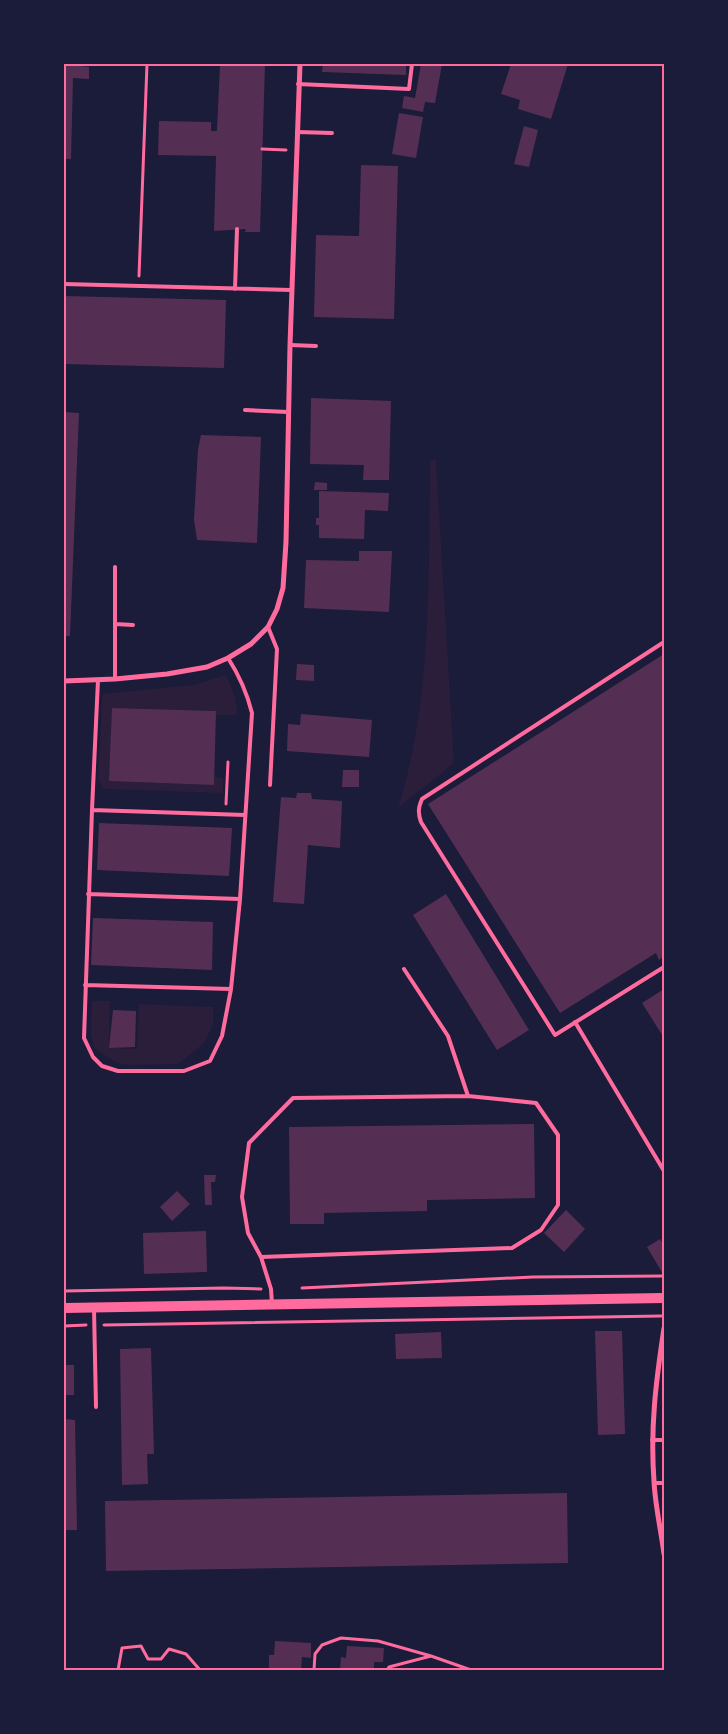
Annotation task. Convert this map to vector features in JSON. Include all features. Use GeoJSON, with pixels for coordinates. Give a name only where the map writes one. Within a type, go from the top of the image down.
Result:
{"type":"FeatureCollection","features":[{"type":"Feature","properties":{"kind":"main road"},"geometry":{"type":"LineString","coordinates":[[64,1308],[664,1298]]}},
{"type":"Feature","properties":{"kind":"street"},"geometry":{"type":"LineString","coordinates":[[64,681],[167,674],[207,667],[228,658],[251,644],[268,627],[277,609],[283,588],[287,525],[288,412],[300,64]]}},
{"type":"Feature","properties":{"kind":"street"},"geometry":{"type":"LineString","coordinates":[[664,1328],[654,1396],[652,1440],[654,1483],[664,1554]]}},
{"type":"Feature","properties":{"kind":"lane"},"geometry":{"type":"LineString","coordinates":[[298,84],[409,89],[412,64]]}},
{"type":"Feature","properties":{"kind":"lane"},"geometry":{"type":"LineString","coordinates":[[297,132],[332,134]]}},
{"type":"Feature","properties":{"kind":"lane"},"geometry":{"type":"LineString","coordinates":[[235,289],[237,229]]}},
{"type":"Feature","properties":{"kind":"lane"},"geometry":{"type":"LineString","coordinates":[[64,284],[292,290]]}},
{"type":"Feature","properties":{"kind":"lane"},"geometry":{"type":"LineString","coordinates":[[290,345],[316,346]]}},
{"type":"Feature","properties":{"kind":"lane"},"geometry":{"type":"LineString","coordinates":[[245,410],[288,412]]}},
{"type":"Feature","properties":{"kind":"lane"},"geometry":{"type":"LineString","coordinates":[[115,567],[115,679]]}},
{"type":"Feature","properties":{"kind":"lane"},"geometry":{"type":"LineString","coordinates":[[115,624],[133,625]]}},
{"type":"Feature","properties":{"kind":"lane"},"geometry":{"type":"LineString","coordinates":[[268,627],[276,649],[270,785]]}},
{"type":"Feature","properties":{"kind":"lane"},"geometry":{"type":"LineString","coordinates":[[664,642],[422,799],[418,807],[421,822],[555,1034],[664,968]]}},
{"type":"Feature","properties":{"kind":"lane"},"geometry":{"type":"LineString","coordinates":[[98,680],[88,894],[84,1038],[93,1057],[102,1066],[118,1070],[184,1071],[210,1060],[222,1036],[231,989],[240,899],[252,713],[248,696],[228,658]]}},
{"type":"Feature","properties":{"kind":"lane"},"geometry":{"type":"LineString","coordinates":[[92,810],[245,816]]}},
{"type":"Feature","properties":{"kind":"lane"},"geometry":{"type":"LineString","coordinates":[[88,894],[240,899]]}},
{"type":"Feature","properties":{"kind":"lane"},"geometry":{"type":"LineString","coordinates":[[404,969],[448,1036],[468,1096]]}},
{"type":"Feature","properties":{"kind":"lane"},"geometry":{"type":"LineString","coordinates":[[85,985],[231,989]]}},
{"type":"Feature","properties":{"kind":"lane"},"geometry":{"type":"LineString","coordinates":[[575,1022],[664,1171]]}},
{"type":"Feature","properties":{"kind":"lane"},"geometry":{"type":"LineString","coordinates":[[261,1257],[512,1248],[541,1230],[558,1205],[558,1135],[536,1103],[468,1096],[293,1098],[249,1143],[242,1196],[248,1232],[261,1257],[271,1289],[272,1304]]}},
{"type":"Feature","properties":{"kind":"lane"},"geometry":{"type":"LineString","coordinates":[[94,1307],[96,1407]]}},
{"type":"Feature","properties":{"kind":"lane"},"geometry":{"type":"LineString","coordinates":[[652,1440],[664,1440]]}},
{"type":"Feature","properties":{"kind":"lane"},"geometry":{"type":"LineString","coordinates":[[654,1483],[664,1482]]}},
{"type":"Feature","properties":{"kind":"path"},"geometry":{"type":"LineString","coordinates":[[138,286],[147,64]]}},
{"type":"Feature","properties":{"kind":"path"},"geometry":{"type":"LineString","coordinates":[[262,149],[277,149]]}},
{"type":"Feature","properties":{"kind":"path"},"geometry":{"type":"LineString","coordinates":[[226,815],[228,762]]}},
{"type":"Feature","properties":{"kind":"path"},"geometry":{"type":"LineString","coordinates":[[298,1288],[533,1277],[664,1276]]}},
{"type":"Feature","properties":{"kind":"path"},"geometry":{"type":"LineString","coordinates":[[64,1291],[215,1288],[271,1289]]}},
{"type":"Feature","properties":{"kind":"path"},"geometry":{"type":"LineString","coordinates":[[64,1326],[664,1316]]}},
{"type":"Feature","properties":{"kind":"path"},"geometry":{"type":"LineString","coordinates":[[314,1670],[315,1654],[322,1645],[341,1638],[378,1641],[471,1670]]}},
{"type":"Feature","properties":{"kind":"path"},"geometry":{"type":"LineString","coordinates":[[118,1670],[122,1648],[141,1646],[148,1659],[161,1659],[169,1649],[186,1654],[200,1670]]}},
{"type":"Feature","properties":{"kind":"path"},"geometry":{"type":"LineString","coordinates":[[387,1670],[389,1667],[431,1656]]}},
{"type":"Feature","properties":{"kind":"shaded area"},"geometry":{"type":"Polygon","coordinates":[[[430,460],[436,460],[454,763],[398,808],[409,766],[423,680],[428,592],[430,460]]]}},
{"type":"Feature","properties":{"kind":"shaded area"},"geometry":{"type":"Polygon","coordinates":[[[226,675],[236,699],[237,715],[216,715],[216,711],[112,708],[110,781],[214,785],[214,777],[223,778],[223,793],[103,789],[98,780],[102,694],[194,685],[226,675]]]}},
{"type":"Feature","properties":{"kind":"shaded area"},"geometry":{"type":"Polygon","coordinates":[[[92,1001],[110,1001],[109,1048],[137,1049],[139,1004],[213,1007],[213,1025],[204,1043],[178,1064],[127,1065],[115,1062],[94,1048],[91,1035],[92,1001]]]}},
{"type":"Feature","properties":{"kind":"building"},"geometry":{"type":"Polygon","coordinates":[[[64,64],[89,67],[89,79],[73,78],[71,159],[64,159],[64,64]]]}},
{"type":"Feature","properties":{"kind":"building"},"geometry":{"type":"Polygon","coordinates":[[[220,64],[265,64],[260,232],[245,232],[246,229],[214,231],[216,156],[158,155],[159,121],[211,122],[211,131],[217,131],[220,64]]]}},
{"type":"Feature","properties":{"kind":"building"},"geometry":{"type":"Polygon","coordinates":[[[323,64],[406,64],[406,75],[322,72],[323,64]]]}},
{"type":"Feature","properties":{"kind":"building"},"geometry":{"type":"Polygon","coordinates":[[[421,64],[442,64],[435,103],[425,102],[423,112],[402,108],[404,96],[415,98],[421,64]]]}},
{"type":"Feature","properties":{"kind":"building"},"geometry":{"type":"Polygon","coordinates":[[[511,64],[568,64],[551,119],[518,109],[520,100],[501,94],[511,64]]]}},
{"type":"Feature","properties":{"kind":"building"},"geometry":{"type":"Polygon","coordinates":[[[399,113],[423,117],[416,158],[392,154],[399,113]]]}},
{"type":"Feature","properties":{"kind":"building"},"geometry":{"type":"Polygon","coordinates":[[[524,126],[538,130],[529,167],[514,164],[524,126]]]}},
{"type":"Feature","properties":{"kind":"building"},"geometry":{"type":"Polygon","coordinates":[[[361,165],[398,166],[394,319],[314,317],[316,235],[359,236],[361,165]]]}},
{"type":"Feature","properties":{"kind":"building"},"geometry":{"type":"Polygon","coordinates":[[[64,296],[226,300],[224,368],[64,364],[64,296]]]}},
{"type":"Feature","properties":{"kind":"building"},"geometry":{"type":"Polygon","coordinates":[[[311,398],[391,401],[389,480],[363,480],[364,465],[310,464],[311,398]]]}},
{"type":"Feature","properties":{"kind":"building"},"geometry":{"type":"Polygon","coordinates":[[[64,412],[79,413],[70,636],[64,636],[64,412]]]}},
{"type":"Feature","properties":{"kind":"building"},"geometry":{"type":"Polygon","coordinates":[[[201,435],[261,437],[257,543],[197,540],[194,520],[198,449],[201,435]]]}},
{"type":"Feature","properties":{"kind":"building"},"geometry":{"type":"Polygon","coordinates":[[[315,482],[327,483],[327,490],[314,490],[315,482]]]}},
{"type":"Feature","properties":{"kind":"building"},"geometry":{"type":"Polygon","coordinates":[[[319,491],[389,493],[388,511],[365,510],[364,539],[319,538],[319,525],[316,525],[316,518],[319,518],[319,491]]]}},
{"type":"Feature","properties":{"kind":"building"},"geometry":{"type":"Polygon","coordinates":[[[359,551],[392,551],[389,612],[304,608],[306,560],[359,561],[359,551]]]}},
{"type":"Feature","properties":{"kind":"building"},"geometry":{"type":"Polygon","coordinates":[[[664,654],[664,956],[659,960],[656,953],[560,1013],[428,804],[664,654]]]}},
{"type":"Feature","properties":{"kind":"building"},"geometry":{"type":"Polygon","coordinates":[[[297,664],[314,665],[314,681],[296,680],[297,664]]]}},
{"type":"Feature","properties":{"kind":"building"},"geometry":{"type":"Polygon","coordinates":[[[112,708],[216,711],[214,785],[109,781],[112,708]]]}},
{"type":"Feature","properties":{"kind":"building"},"geometry":{"type":"Polygon","coordinates":[[[301,714],[372,720],[369,757],[287,751],[288,724],[300,725],[301,714]]]}},
{"type":"Feature","properties":{"kind":"building"},"geometry":{"type":"Polygon","coordinates":[[[343,770],[359,770],[359,787],[342,787],[343,770]]]}},
{"type":"Feature","properties":{"kind":"building"},"geometry":{"type":"Polygon","coordinates":[[[297,793],[311,793],[312,799],[342,801],[340,848],[308,845],[304,904],[273,902],[281,797],[296,798],[297,793]]]}},
{"type":"Feature","properties":{"kind":"building"},"geometry":{"type":"Polygon","coordinates":[[[99,823],[232,828],[229,876],[97,870],[99,823]]]}},
{"type":"Feature","properties":{"kind":"building"},"geometry":{"type":"Polygon","coordinates":[[[446,894],[529,1030],[497,1050],[413,915],[446,894]]]}},
{"type":"Feature","properties":{"kind":"building"},"geometry":{"type":"Polygon","coordinates":[[[93,918],[213,922],[212,970],[91,965],[93,918]]]}},
{"type":"Feature","properties":{"kind":"building"},"geometry":{"type":"Polygon","coordinates":[[[664,989],[664,1038],[642,1003],[664,989]]]}},
{"type":"Feature","properties":{"kind":"building"},"geometry":{"type":"Polygon","coordinates":[[[113,1010],[136,1011],[135,1047],[109,1048],[113,1010]]]}},
{"type":"Feature","properties":{"kind":"building"},"geometry":{"type":"Polygon","coordinates":[[[534,1124],[535,1198],[427,1200],[427,1211],[324,1213],[324,1224],[290,1224],[289,1127],[534,1124]]]}},
{"type":"Feature","properties":{"kind":"building"},"geometry":{"type":"Polygon","coordinates":[[[204,1175],[216,1175],[215,1182],[211,1182],[212,1205],[205,1205],[204,1175]]]}},
{"type":"Feature","properties":{"kind":"building"},"geometry":{"type":"Polygon","coordinates":[[[177,1191],[190,1204],[172,1221],[160,1207],[177,1191]]]}},
{"type":"Feature","properties":{"kind":"building"},"geometry":{"type":"Polygon","coordinates":[[[566,1210],[585,1229],[564,1252],[544,1233],[566,1210]]]}},
{"type":"Feature","properties":{"kind":"building"},"geometry":{"type":"Polygon","coordinates":[[[206,1231],[207,1272],[144,1274],[143,1233],[206,1231]]]}},
{"type":"Feature","properties":{"kind":"building"},"geometry":{"type":"Polygon","coordinates":[[[660,1239],[664,1246],[663,1274],[647,1247],[660,1239]]]}},
{"type":"Feature","properties":{"kind":"building"},"geometry":{"type":"Polygon","coordinates":[[[595,1331],[622,1331],[625,1434],[598,1435],[595,1331]]]}},
{"type":"Feature","properties":{"kind":"building"},"geometry":{"type":"Polygon","coordinates":[[[441,1332],[442,1358],[396,1359],[395,1334],[441,1332]]]}},
{"type":"Feature","properties":{"kind":"building"},"geometry":{"type":"Polygon","coordinates":[[[151,1348],[154,1454],[147,1454],[148,1484],[122,1485],[120,1349],[151,1348]]]}},
{"type":"Feature","properties":{"kind":"building"},"geometry":{"type":"Polygon","coordinates":[[[64,1365],[74,1365],[74,1395],[64,1395],[64,1365]]]}},
{"type":"Feature","properties":{"kind":"building"},"geometry":{"type":"Polygon","coordinates":[[[64,1419],[75,1420],[77,1530],[64,1530],[64,1419]]]}},
{"type":"Feature","properties":{"kind":"building"},"geometry":{"type":"Polygon","coordinates":[[[567,1493],[568,1563],[106,1571],[105,1501],[567,1493]]]}},
{"type":"Feature","properties":{"kind":"building"},"geometry":{"type":"Polygon","coordinates":[[[275,1641],[311,1643],[311,1658],[302,1657],[301,1670],[269,1670],[269,1655],[274,1655],[275,1641]]]}},
{"type":"Feature","properties":{"kind":"building"},"geometry":{"type":"Polygon","coordinates":[[[347,1646],[384,1648],[383,1662],[374,1662],[374,1670],[340,1670],[341,1657],[346,1658],[347,1646]]]}}]}
